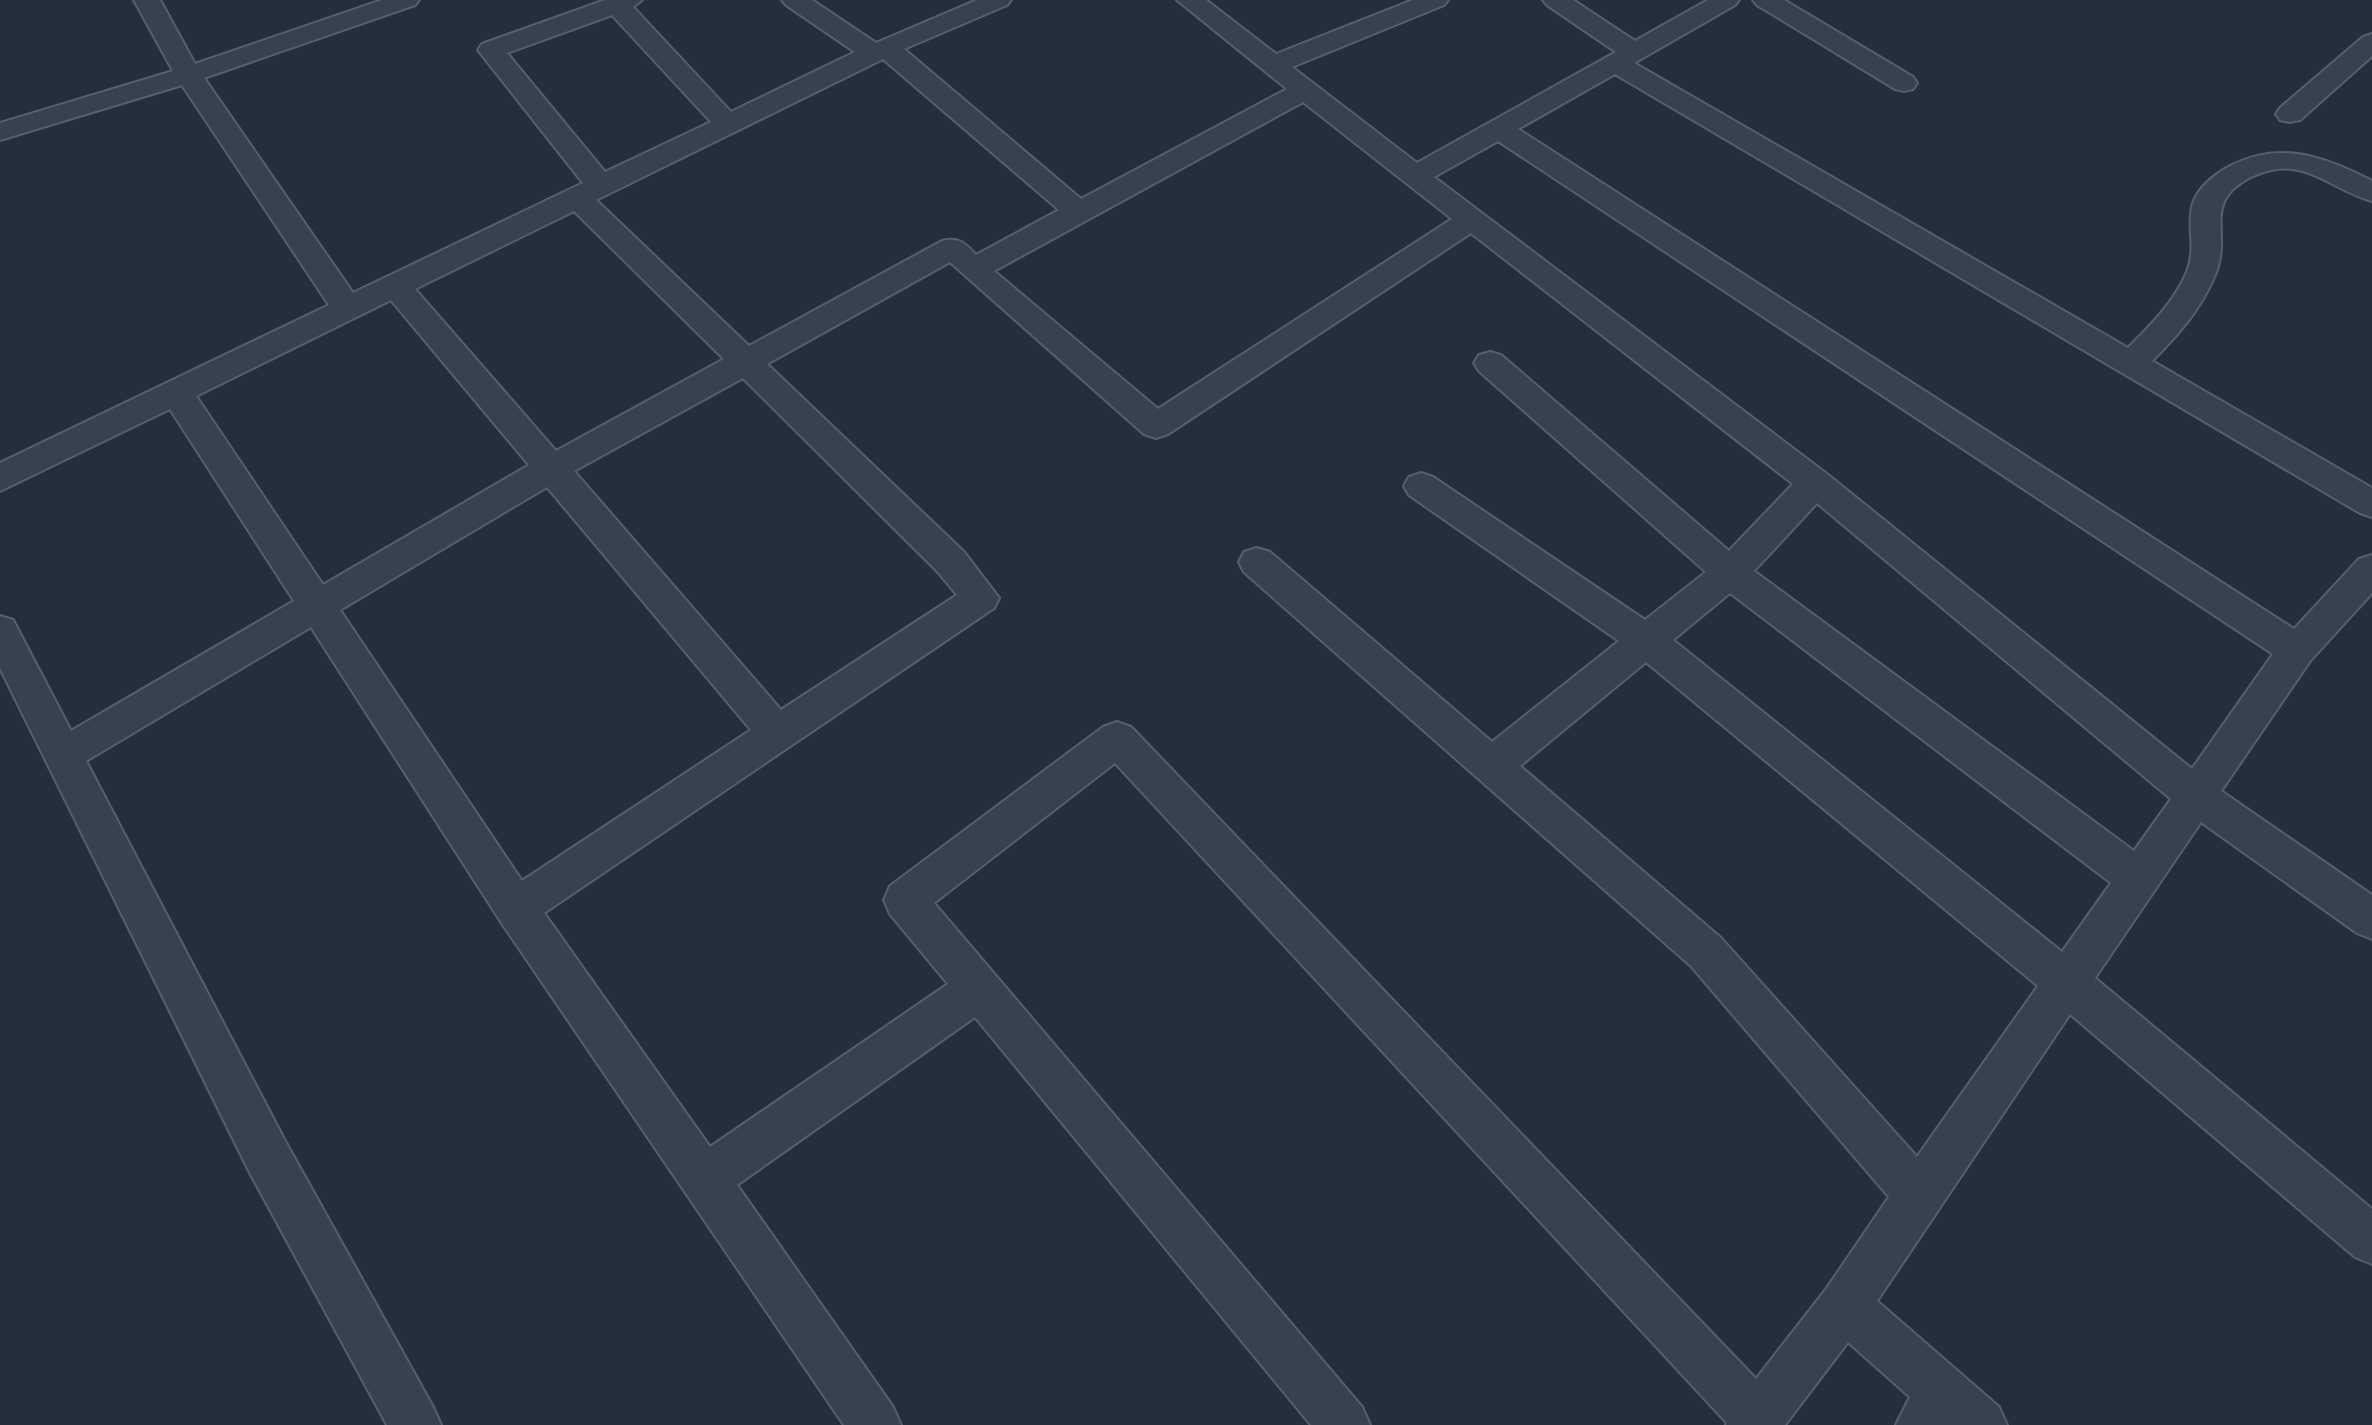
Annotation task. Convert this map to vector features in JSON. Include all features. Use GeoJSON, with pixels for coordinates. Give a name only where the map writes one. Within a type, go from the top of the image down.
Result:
{"type":"FeatureCollection","features":[{"type":"Feature","properties":{"kind":"street"},"geometry":{"type":"LineString","coordinates":[[147,0],[188,75],[348,309]]}},
{"type":"Feature","properties":{"kind":"street"},"geometry":{"type":"LineString","coordinates":[[0,132],[188,75],[355,8],[406,0]]}},
{"type":"Feature","properties":{"kind":"street"},"geometry":{"type":"LineString","coordinates":[[796,0],[881,50],[1079,212]]}},
{"type":"Feature","properties":{"kind":"street"},"geometry":{"type":"LineString","coordinates":[[0,478],[881,50],[998,0]]}},
{"type":"Feature","properties":{"kind":"street"},"geometry":{"type":"LineString","coordinates":[[1190,0],[1815,483],[2196,796],[2372,919]]}},
{"type":"Feature","properties":{"kind":"street"},"geometry":{"type":"LineString","coordinates":[[1273,65],[1435,0]]}},
{"type":"Feature","properties":{"kind":"street"},"geometry":{"type":"LineString","coordinates":[[1556,0],[1625,57],[2131,363],[2372,504]]}},
{"type":"Feature","properties":{"kind":"street"},"geometry":{"type":"LineString","coordinates":[[1415,176],[1725,0]]}},
{"type":"Feature","properties":{"kind":"street"},"geometry":{"type":"LineString","coordinates":[[1766,0],[1904,83]]}},
{"type":"Feature","properties":{"kind":"street"},"geometry":{"type":"LineString","coordinates":[[516,908],[981,598],[951,562],[747,363],[589,192],[491,50],[623,2],[728,124]]}},
{"type":"Feature","properties":{"kind":"street"},"geometry":{"type":"LineString","coordinates":[[2290,114],[2372,42]]}},
{"type":"Feature","properties":{"kind":"street"},"geometry":{"type":"LineString","coordinates":[[973,269],[1304,90]]}},
{"type":"Feature","properties":{"kind":"street"},"geometry":{"type":"LineString","coordinates":[[1499,129],[2297,650]]}},
{"type":"Feature","properties":{"kind":"street"},"geometry":{"type":"LineString","coordinates":[[2131,363],[2182,310],[2192,293],[2200,276],[2209,243],[2205,219],[2208,203],[2215,191],[2226,181],[2258,162],[2273,158],[2309,163],[2372,192]]}},
{"type":"Feature","properties":{"kind":"street"},"geometry":{"type":"LineString","coordinates":[[63,755],[552,468],[953,248],[973,269],[1156,426],[1472,219]]}},
{"type":"Feature","properties":{"kind":"street"},"geometry":{"type":"LineString","coordinates":[[396,286],[777,733]]}},
{"type":"Feature","properties":{"kind":"street"},"geometry":{"type":"LineString","coordinates":[[1490,363],[1730,573],[2138,878]]}},
{"type":"Feature","properties":{"kind":"street"},"geometry":{"type":"LineString","coordinates":[[176,392],[516,908],[874,1425]]}},
{"type":"Feature","properties":{"kind":"street"},"geometry":{"type":"LineString","coordinates":[[1491,766],[1730,573],[1815,483]]}},
{"type":"Feature","properties":{"kind":"street"},"geometry":{"type":"LineString","coordinates":[[1421,486],[1646,640],[2066,982],[2372,1240]]}},
{"type":"Feature","properties":{"kind":"street"},"geometry":{"type":"LineString","coordinates":[[1257,562],[1706,952],[1919,1195]]}},
{"type":"Feature","properties":{"kind":"street"},"geometry":{"type":"LineString","coordinates":[[1344,1425],[905,900],[1117,739],[1755,1421],[1845,1306],[2297,650],[2372,569]]}},
{"type":"Feature","properties":{"kind":"street"},"geometry":{"type":"LineString","coordinates":[[0,631],[267,1156],[415,1425]]}},
{"type":"Feature","properties":{"kind":"street"},"geometry":{"type":"LineString","coordinates":[[703,1180],[980,988]]}},
{"type":"Feature","properties":{"kind":"street"},"geometry":{"type":"LineString","coordinates":[[1845,1306],[1932,1408],[1981,1425]]}}]}
